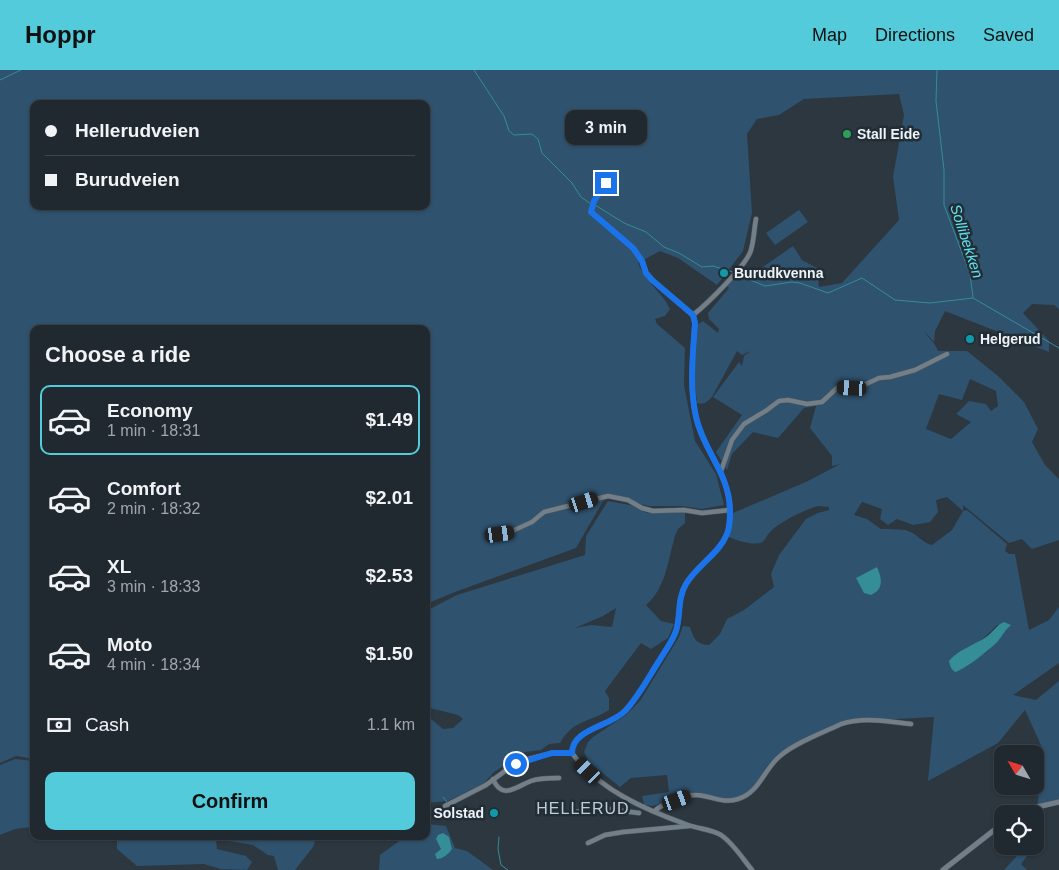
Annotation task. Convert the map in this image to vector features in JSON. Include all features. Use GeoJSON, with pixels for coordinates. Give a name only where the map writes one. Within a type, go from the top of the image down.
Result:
{"type":"FeatureCollection","features":[{"type":"Feature","properties":{"kind":"street"},"geometry":{"type":"LineString","coordinates":[[572,753],[574,740],[580,735],[614,720],[641,692],[675,634],[680,600],[687,582],[725,538],[730,524],[728,491],[721,471],[702,439],[691,393],[690,374],[695,323],[693,315],[652,280],[646,273],[642,261],[633,248],[592,208],[598,192],[606,183]]}},
{"type":"Feature","properties":{"kind":"street"},"geometry":{"type":"LineString","coordinates":[[693,315],[711,300],[746,261],[752,250],[756,218]]}},
{"type":"Feature","properties":{"kind":"street"},"geometry":{"type":"LineString","coordinates":[[721,471],[732,440],[744,424],[779,401],[788,400],[807,404],[822,402],[838,388],[860,387],[879,378],[915,370],[947,354]]}},
{"type":"Feature","properties":{"kind":"street"},"geometry":{"type":"LineString","coordinates":[[489,534],[510,532],[532,522],[544,512],[608,496],[628,500],[653,512],[684,510],[702,513],[730,510]]}},
{"type":"Feature","properties":{"kind":"street"},"geometry":{"type":"LineString","coordinates":[[655,811],[663,804],[690,795],[704,796],[723,801],[747,796],[756,789],[767,770],[781,755],[841,724],[882,720],[911,724]]}},
{"type":"Feature","properties":{"kind":"street"},"geometry":{"type":"LineString","coordinates":[[444,813],[445,806],[486,785],[505,771],[525,760],[552,753],[572,753],[588,771],[624,799],[690,826],[719,834],[725,838],[752,870]]}},
{"type":"Feature","properties":{"kind":"street"},"geometry":{"type":"LineString","coordinates":[[493,779],[497,787],[512,790],[530,781],[559,778]]}},
{"type":"Feature","properties":{"kind":"street"},"geometry":{"type":"LineString","coordinates":[[1044,805],[1059,802]]}},
{"type":"Feature","properties":{"kind":"street"},"geometry":{"type":"LineString","coordinates":[[576,812],[600,808],[639,813]]}},
{"type":"Feature","properties":{"kind":"street"},"geometry":{"type":"LineString","coordinates":[[588,843],[605,835],[623,832],[690,826]]}},
{"type":"Feature","properties":{"kind":"street"},"geometry":{"type":"LineString","coordinates":[[943,870],[994,830]]}},
{"type":"Feature","properties":{"kind":"shaded area"},"geometry":{"type":"Polygon","coordinates":[[[0,70],[1059,70],[1059,309],[1054,305],[1032,304],[1023,313],[1049,341],[1049,352],[945,311],[935,331],[934,342],[925,332],[938,351],[967,351],[998,376],[1024,402],[1038,429],[1032,442],[1045,465],[1059,479],[1059,540],[1032,549],[1022,539],[1009,543],[963,505],[963,511],[967,510],[1007,544],[1005,551],[1009,554],[1015,554],[1029,630],[1049,620],[1059,607],[1059,663],[1013,695],[1036,700],[1059,681],[1059,803],[1037,805],[1039,795],[1044,795],[1044,745],[1041,745],[1025,710],[998,743],[928,781],[934,717],[840,722],[778,754],[766,767],[754,789],[746,795],[729,801],[695,792],[653,806],[644,805],[642,796],[669,792],[667,775],[631,778],[620,787],[589,762],[584,752],[588,742],[593,737],[626,715],[640,701],[679,637],[683,626],[690,627],[694,638],[698,642],[709,645],[720,634],[727,619],[744,610],[774,587],[771,574],[779,555],[806,519],[829,510],[829,507],[818,506],[800,513],[774,528],[760,543],[744,542],[729,537],[733,513],[808,481],[840,464],[832,466],[832,456],[810,428],[816,406],[804,408],[778,438],[753,432],[732,454],[727,470],[716,452],[742,415],[713,397],[739,362],[742,366],[744,356],[751,351],[742,355],[737,351],[712,397],[705,403],[697,403],[694,376],[698,324],[703,321],[718,333],[719,329],[709,319],[708,313],[729,288],[727,286],[743,268],[760,269],[793,246],[802,260],[817,268],[819,287],[842,283],[899,220],[893,177],[904,115],[899,94],[804,99],[779,115],[757,119],[747,134],[752,213],[743,251],[717,285],[678,258],[660,251],[638,263],[670,309],[665,316],[655,319],[657,324],[685,348],[684,385],[695,441],[716,474],[724,505],[702,509],[682,506],[649,506],[606,496],[576,548],[430,602],[430,325],[30,325],[30,758],[16,756],[0,763],[0,70]],[[970,379],[962,400],[939,394],[926,429],[951,439],[971,422],[956,414],[969,401],[986,404],[991,411],[998,406],[996,391],[970,379]],[[947,497],[936,500],[938,512],[930,522],[913,525],[897,519],[888,525],[880,519],[882,509],[862,502],[854,515],[867,519],[881,529],[908,531],[932,545],[952,530],[963,511],[947,497]],[[997,625],[977,643],[954,655],[973,657],[983,654],[992,647],[1010,625],[997,625]]]}},
{"type":"Feature","properties":{"kind":"shaded area"},"geometry":{"type":"Polygon","coordinates":[[[799,210],[808,222],[775,245],[766,233],[799,210]]]}},
{"type":"Feature","properties":{"kind":"shaded area"},"geometry":{"type":"Polygon","coordinates":[[[608,501],[635,506],[647,513],[685,511],[685,523],[678,529],[675,536],[662,582],[653,598],[646,605],[661,621],[674,624],[668,638],[651,649],[641,643],[605,691],[609,698],[609,710],[576,725],[565,735],[560,743],[549,744],[541,750],[525,752],[494,772],[484,783],[448,801],[430,803],[430,718],[443,729],[453,728],[463,719],[458,715],[430,708],[430,609],[457,595],[585,555],[586,536],[608,501]],[[616,608],[575,628],[591,625],[612,627],[616,608]]]}},
{"type":"Feature","properties":{"kind":"shaded area"},"geometry":{"type":"Polygon","coordinates":[[[877,567],[881,580],[880,587],[871,595],[864,593],[856,578],[877,567]]]}},
{"type":"Feature","properties":{"kind":"shaded area"},"geometry":{"type":"Polygon","coordinates":[[[1004,622],[1011,625],[995,645],[965,667],[955,672],[953,670],[949,661],[952,657],[986,637],[1004,622]]]}},
{"type":"Feature","properties":{"kind":"shaded area"},"geometry":{"type":"Polygon","coordinates":[[[15,759],[30,761],[30,827],[15,829],[0,835],[0,765],[15,759]]]}},
{"type":"Feature","properties":{"kind":"shaded area"},"geometry":{"type":"Polygon","coordinates":[[[430,824],[446,826],[455,848],[467,851],[493,870],[379,870],[380,855],[401,840],[430,840],[430,824]]]}},
{"type":"Feature","properties":{"kind":"shaded area"},"geometry":{"type":"Polygon","coordinates":[[[443,833],[449,837],[452,849],[445,856],[437,859],[435,854],[441,849],[436,839],[438,835],[443,833]]]}},
{"type":"Feature","properties":{"kind":"shaded area"},"geometry":{"type":"Polygon","coordinates":[[[117,840],[216,840],[217,849],[246,856],[252,862],[247,870],[221,869],[204,864],[137,866],[117,849],[117,840]]]}},
{"type":"Feature","properties":{"kind":"shaded area"},"geometry":{"type":"Polygon","coordinates":[[[222,840],[316,840],[313,847],[295,870],[278,870],[274,856],[268,855],[253,845],[222,840]]]}},
{"type":"Feature","properties":{"kind":"shaded area"},"geometry":{"type":"Polygon","coordinates":[[[1018,855],[1028,855],[1021,864],[1027,870],[1004,870],[1018,855]]]}},
{"type":"Feature","properties":{"kind":"waterway"},"geometry":{"type":"LineString","coordinates":[[0,80],[21,70]]}},
{"type":"Feature","properties":{"kind":"waterway"},"geometry":{"type":"LineString","coordinates":[[474,70],[504,116],[509,131],[514,135],[532,134],[538,139],[542,153],[572,183],[581,197],[591,204]]}},
{"type":"Feature","properties":{"kind":"waterway","name":"Sollibekken"},"geometry":{"type":"LineString","coordinates":[[937,70],[936,101],[944,170],[944,205],[970,274],[973,297]]}},
{"type":"Feature","properties":{"kind":"waterway"},"geometry":{"type":"LineString","coordinates":[[595,205],[624,223],[646,232],[664,247],[679,253],[702,267],[713,266],[733,272]]}},
{"type":"Feature","properties":{"kind":"waterway"},"geometry":{"type":"LineString","coordinates":[[736,274],[765,286],[792,282],[828,293],[862,278],[895,300],[930,303],[973,298],[1059,348]]}},
{"type":"Feature","properties":{"kind":"waterway"},"geometry":{"type":"LineString","coordinates":[[443,797],[447,802]]}},
{"type":"Feature","properties":{"kind":"waterway"},"geometry":{"type":"LineString","coordinates":[[499,837],[498,849],[501,865],[508,870]]}},
{"type":"Feature","properties":{"kind":"place","name":"Stall Eide"},"geometry":{"type":"Point","coordinates":[847,134]}},
{"type":"Feature","properties":{"kind":"place","name":"Burudkvenna"},"geometry":{"type":"Point","coordinates":[724,273]}},
{"type":"Feature","properties":{"kind":"place","name":"Helgerud"},"geometry":{"type":"Point","coordinates":[970,339]}},
{"type":"Feature","properties":{"kind":"place","name":"Solstad"},"geometry":{"type":"Point","coordinates":[494,813]}},
{"type":"Feature","properties":{"kind":"district","name":"HELLERUD"},"geometry":{"type":"Point","coordinates":[583,808]}},
{"type":"Feature","properties":{"kind":"route"},"geometry":{"type":"LineString","coordinates":[[516,764],[552,753],[572,753],[574,740],[580,735],[614,720],[632,703],[641,692],[675,634],[680,600],[687,582],[719,548],[728,532],[730,524],[728,491],[721,471],[705,445],[700,432],[691,393],[690,374],[695,323],[693,315],[652,280],[646,273],[642,261],[633,248],[591,212],[598,192],[606,183]]}}]}
